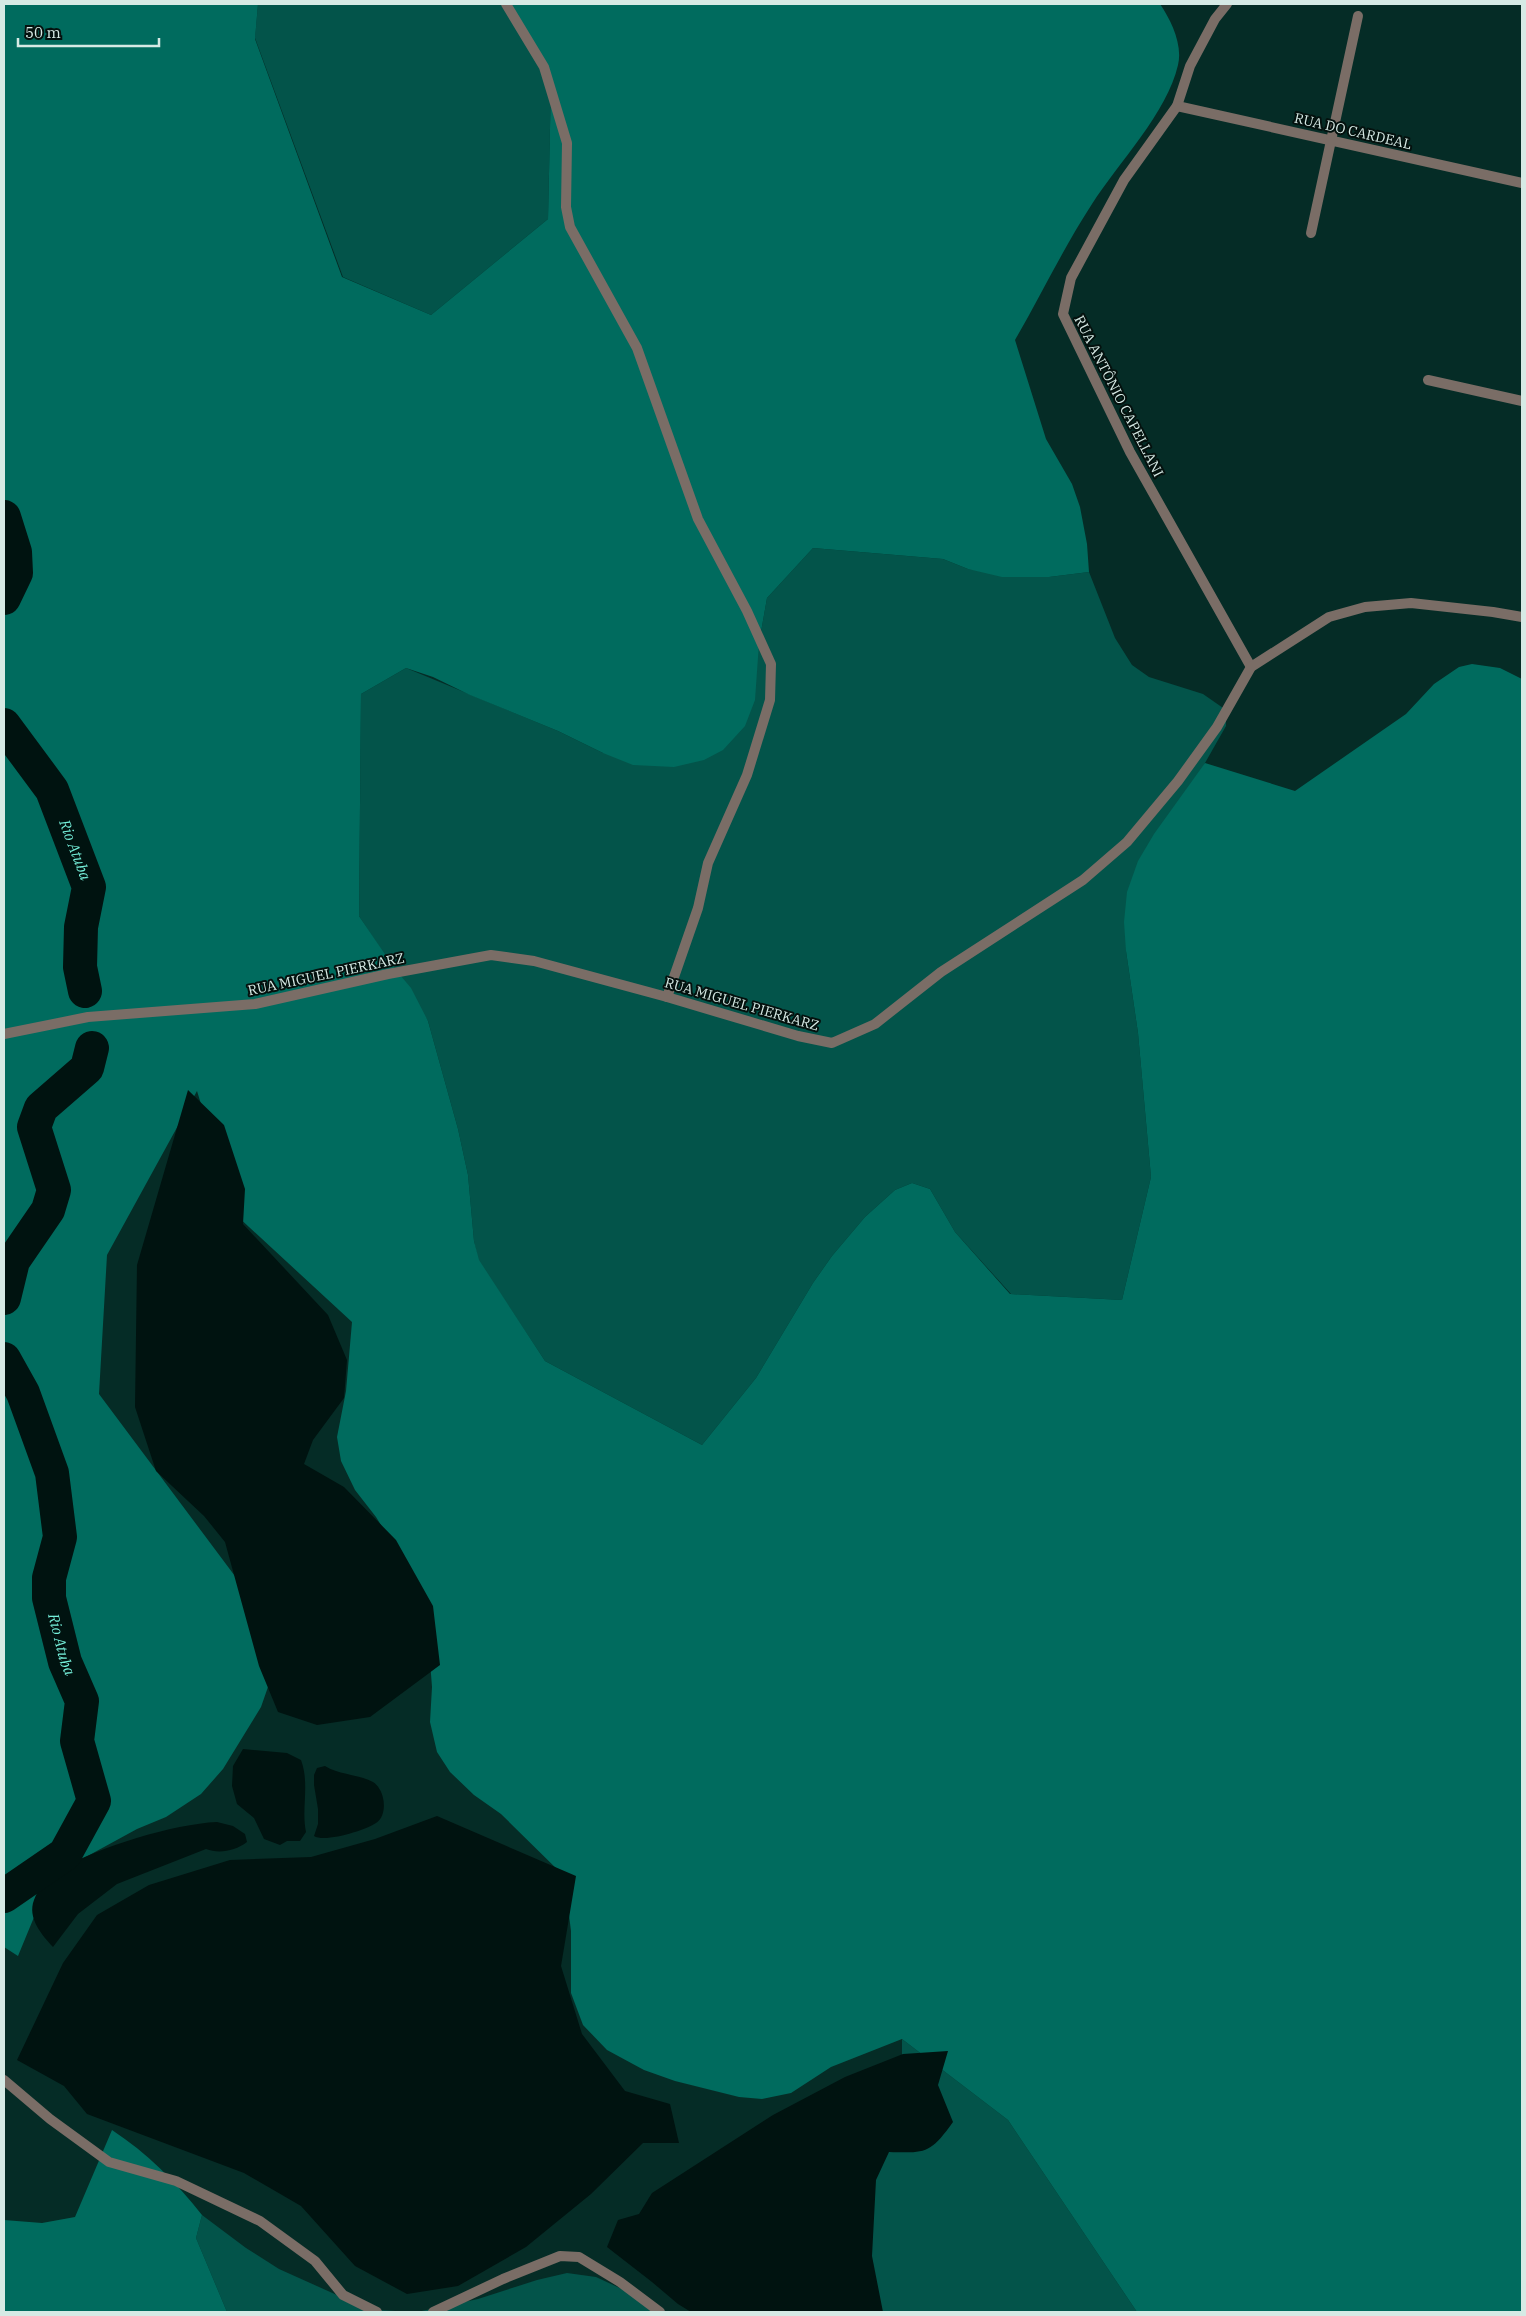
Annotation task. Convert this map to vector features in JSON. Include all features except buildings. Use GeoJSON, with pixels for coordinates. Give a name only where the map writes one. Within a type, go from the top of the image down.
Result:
{"type":"FeatureCollection","features":[{"type":"Feature","properties":{"kind":"street"},"geometry":{"type":"LineString","coordinates":[[506,4],[544,67],[567,143],[566,207],[570,227],[637,348],[698,519],[747,611],[771,664],[770,700],[747,774],[708,863],[698,908],[667,997]]}},
{"type":"Feature","properties":{"kind":"street","name":"RUA ANTÔNIO CAPELLANI"},"geometry":{"type":"LineString","coordinates":[[1226,4],[1215,19],[1190,66],[1178,106],[1119,188],[1071,278],[1063,314],[1130,452],[1251,667]]}},
{"type":"Feature","properties":{"kind":"street"},"geometry":{"type":"LineString","coordinates":[[1311,233],[1358,16]]}},
{"type":"Feature","properties":{"kind":"street","name":"RUA DO CARDEAL"},"geometry":{"type":"LineString","coordinates":[[1178,106],[1522,183]]}},
{"type":"Feature","properties":{"kind":"street"},"geometry":{"type":"LineString","coordinates":[[1428,380],[1522,401]]}},
{"type":"Feature","properties":{"kind":"street","name":"RUA MIGUEL PIERKARZ"},"geometry":{"type":"LineString","coordinates":[[4,1034],[88,1017],[255,1004],[388,974],[491,956],[534,961],[667,997],[798,1036],[832,1043],[874,1024],[942,972],[1083,880],[1126,842],[1178,781],[1217,727],[1251,667],[1329,617],[1365,607],[1411,603],[1522,617]]}},
{"type":"Feature","properties":{"kind":"street"},"geometry":{"type":"LineString","coordinates":[[4,2080],[50,2119],[109,2162],[176,2181],[260,2221],[315,2261],[343,2295],[377,2312]]}},
{"type":"Feature","properties":{"kind":"street"},"geometry":{"type":"LineString","coordinates":[[433,2312],[503,2279],[560,2256],[579,2257],[620,2282],[660,2312]]}},
{"type":"Feature","properties":{"kind":"green space"},"geometry":{"type":"Polygon","coordinates":[[[4,4],[258,4],[255,39],[342,277],[431,315],[548,219],[551,83],[509,4],[1160,4],[1172,25],[1179,49],[1178,65],[1172,83],[1153,119],[1082,220],[1015,340],[1046,439],[1072,484],[1080,507],[1087,544],[1089,572],[1049,577],[1002,577],[968,569],[943,559],[813,548],[767,598],[759,643],[755,700],[745,726],[723,750],[704,760],[674,767],[633,765],[558,731],[470,695],[433,677],[406,668],[361,694],[359,916],[395,969],[411,988],[428,1021],[458,1129],[468,1175],[474,1241],[479,1260],[545,1361],[702,1445],[756,1378],[813,1283],[832,1256],[865,1217],[895,1190],[912,1183],[930,1189],[955,1232],[1010,1294],[1122,1300],[1151,1177],[1138,1033],[1126,951],[1124,922],[1127,892],[1138,861],[1154,834],[1205,763],[1295,791],[1406,714],[1434,684],[1459,667],[1472,664],[1500,668],[1522,679],[1522,2312],[1137,2312],[1008,2120],[902,2039],[831,2067],[791,2093],[762,2099],[739,2097],[675,2081],[644,2070],[607,2050],[583,2025],[571,1993],[571,1931],[564,1876],[501,1814],[474,1795],[450,1772],[437,1752],[430,1722],[432,1687],[425,1596],[376,1517],[355,1490],[341,1461],[337,1437],[346,1391],[352,1322],[235,1214],[197,1091],[107,1255],[99,1394],[261,1611],[276,1664],[261,1707],[223,1769],[201,1794],[166,1817],[137,1829],[51,1876],[18,1956],[4,1947],[4,4]]]}},
{"type":"Feature","properties":{"kind":"green space"},"geometry":{"type":"Polygon","coordinates":[[[258,4],[509,4],[551,83],[548,219],[431,315],[343,277],[255,38],[258,4]]]}},
{"type":"Feature","properties":{"kind":"green space"},"geometry":{"type":"Polygon","coordinates":[[[813,548],[943,559],[968,569],[1049,577],[1089,572],[1115,638],[1132,665],[1149,677],[1203,694],[1226,710],[1226,726],[1205,763],[1126,951],[1138,1033],[1151,1177],[1122,1300],[1011,1294],[955,1232],[930,1189],[912,1183],[895,1190],[865,1217],[832,1256],[813,1283],[756,1378],[702,1445],[545,1361],[478,1260],[474,1241],[468,1175],[458,1129],[428,1021],[359,916],[361,694],[406,668],[558,731],[603,753],[759,643],[767,598],[813,548]]]}},
{"type":"Feature","properties":{"kind":"green space"},"geometry":{"type":"Polygon","coordinates":[[[902,2039],[1008,2120],[1137,2312],[849,2312],[856,2177],[902,2056],[902,2039]]]}},
{"type":"Feature","properties":{"kind":"green space"},"geometry":{"type":"Polygon","coordinates":[[[112,2130],[137,2148],[160,2169],[202,2215],[196,2238],[227,2312],[4,2312],[4,2220],[42,2223],[75,2217],[112,2130]]]}},
{"type":"Feature","properties":{"kind":"green space"},"geometry":{"type":"Polygon","coordinates":[[[202,2215],[246,2248],[279,2269],[348,2300],[378,2310],[413,2312],[227,2312],[196,2238],[202,2215]]]}},
{"type":"Feature","properties":{"kind":"green space"},"geometry":{"type":"Polygon","coordinates":[[[567,2273],[596,2277],[624,2290],[654,2312],[417,2312],[478,2299],[537,2280],[567,2273]]]}},
{"type":"Feature","properties":{"kind":"shaded area"},"geometry":{"type":"Polygon","coordinates":[[[188,1090],[224,1125],[245,1189],[243,1224],[328,1315],[347,1360],[344,1398],[313,1440],[304,1464],[344,1487],[396,1540],[433,1606],[440,1665],[370,1717],[317,1725],[278,1712],[259,1666],[225,1542],[204,1516],[156,1471],[135,1407],[137,1265],[188,1090]]]}},
{"type":"Feature","properties":{"kind":"shaded area"},"geometry":{"type":"Polygon","coordinates":[[[243,1749],[287,1753],[301,1760],[305,1778],[304,1814],[306,1832],[300,1841],[287,1841],[280,1845],[264,1839],[254,1818],[237,1804],[232,1786],[233,1766],[243,1749]]]}},
{"type":"Feature","properties":{"kind":"shaded area"},"geometry":{"type":"Polygon","coordinates":[[[325,1766],[336,1771],[367,1779],[377,1785],[382,1793],[384,1805],[379,1821],[364,1829],[345,1835],[327,1838],[314,1836],[318,1824],[318,1809],[314,1775],[317,1768],[325,1766]]]}},
{"type":"Feature","properties":{"kind":"shaded area"},"geometry":{"type":"Polygon","coordinates":[[[437,1816],[576,1876],[561,1966],[582,2034],[625,2091],[670,2104],[679,2143],[643,2143],[591,2194],[526,2247],[458,2286],[407,2294],[355,2266],[301,2206],[244,2173],[87,2114],[64,2086],[17,2060],[63,1963],[97,1915],[149,1885],[230,1860],[311,1857],[375,1839],[437,1816]]]}},
{"type":"Feature","properties":{"kind":"shaded area"},"geometry":{"type":"Polygon","coordinates":[[[217,1822],[233,1826],[245,1834],[247,1842],[227,1851],[211,1851],[206,1849],[117,1884],[78,1914],[53,1947],[37,1926],[32,1913],[36,1895],[45,1882],[61,1869],[95,1853],[137,1838],[180,1827],[217,1822]]]}},
{"type":"Feature","properties":{"kind":"shaded area"},"geometry":{"type":"Polygon","coordinates":[[[948,2051],[938,2085],[953,2122],[932,2146],[926,2149],[911,2152],[889,2152],[876,2180],[872,2256],[883,2312],[691,2312],[678,2304],[607,2247],[618,2220],[639,2214],[652,2193],[773,2115],[845,2077],[903,2054],[948,2051]]]}},
{"type":"Feature","properties":{"kind":"waterway","name":"Rio Atuba"},"geometry":{"type":"LineString","coordinates":[[4,517],[15,552],[16,573],[4,598]]}},
{"type":"Feature","properties":{"kind":"waterway","name":"Rio Atuba"},"geometry":{"type":"LineString","coordinates":[[4,725],[52,790],[89,887],[81,927],[80,967],[85,991]]}},
{"type":"Feature","properties":{"kind":"waterway","name":"Rio Atuba"},"geometry":{"type":"LineString","coordinates":[[4,1298],[13,1261],[48,1210],[54,1190],[34,1127],[41,1108],[87,1068],[92,1048]]}},
{"type":"Feature","properties":{"kind":"waterway","name":"Rio Atuba"},"geometry":{"type":"LineString","coordinates":[[4,1359],[23,1393],[52,1473],[60,1537],[49,1578],[49,1598],[65,1662],[82,1701],[77,1741],[94,1801],[65,1854],[4,1896]]}}]}
